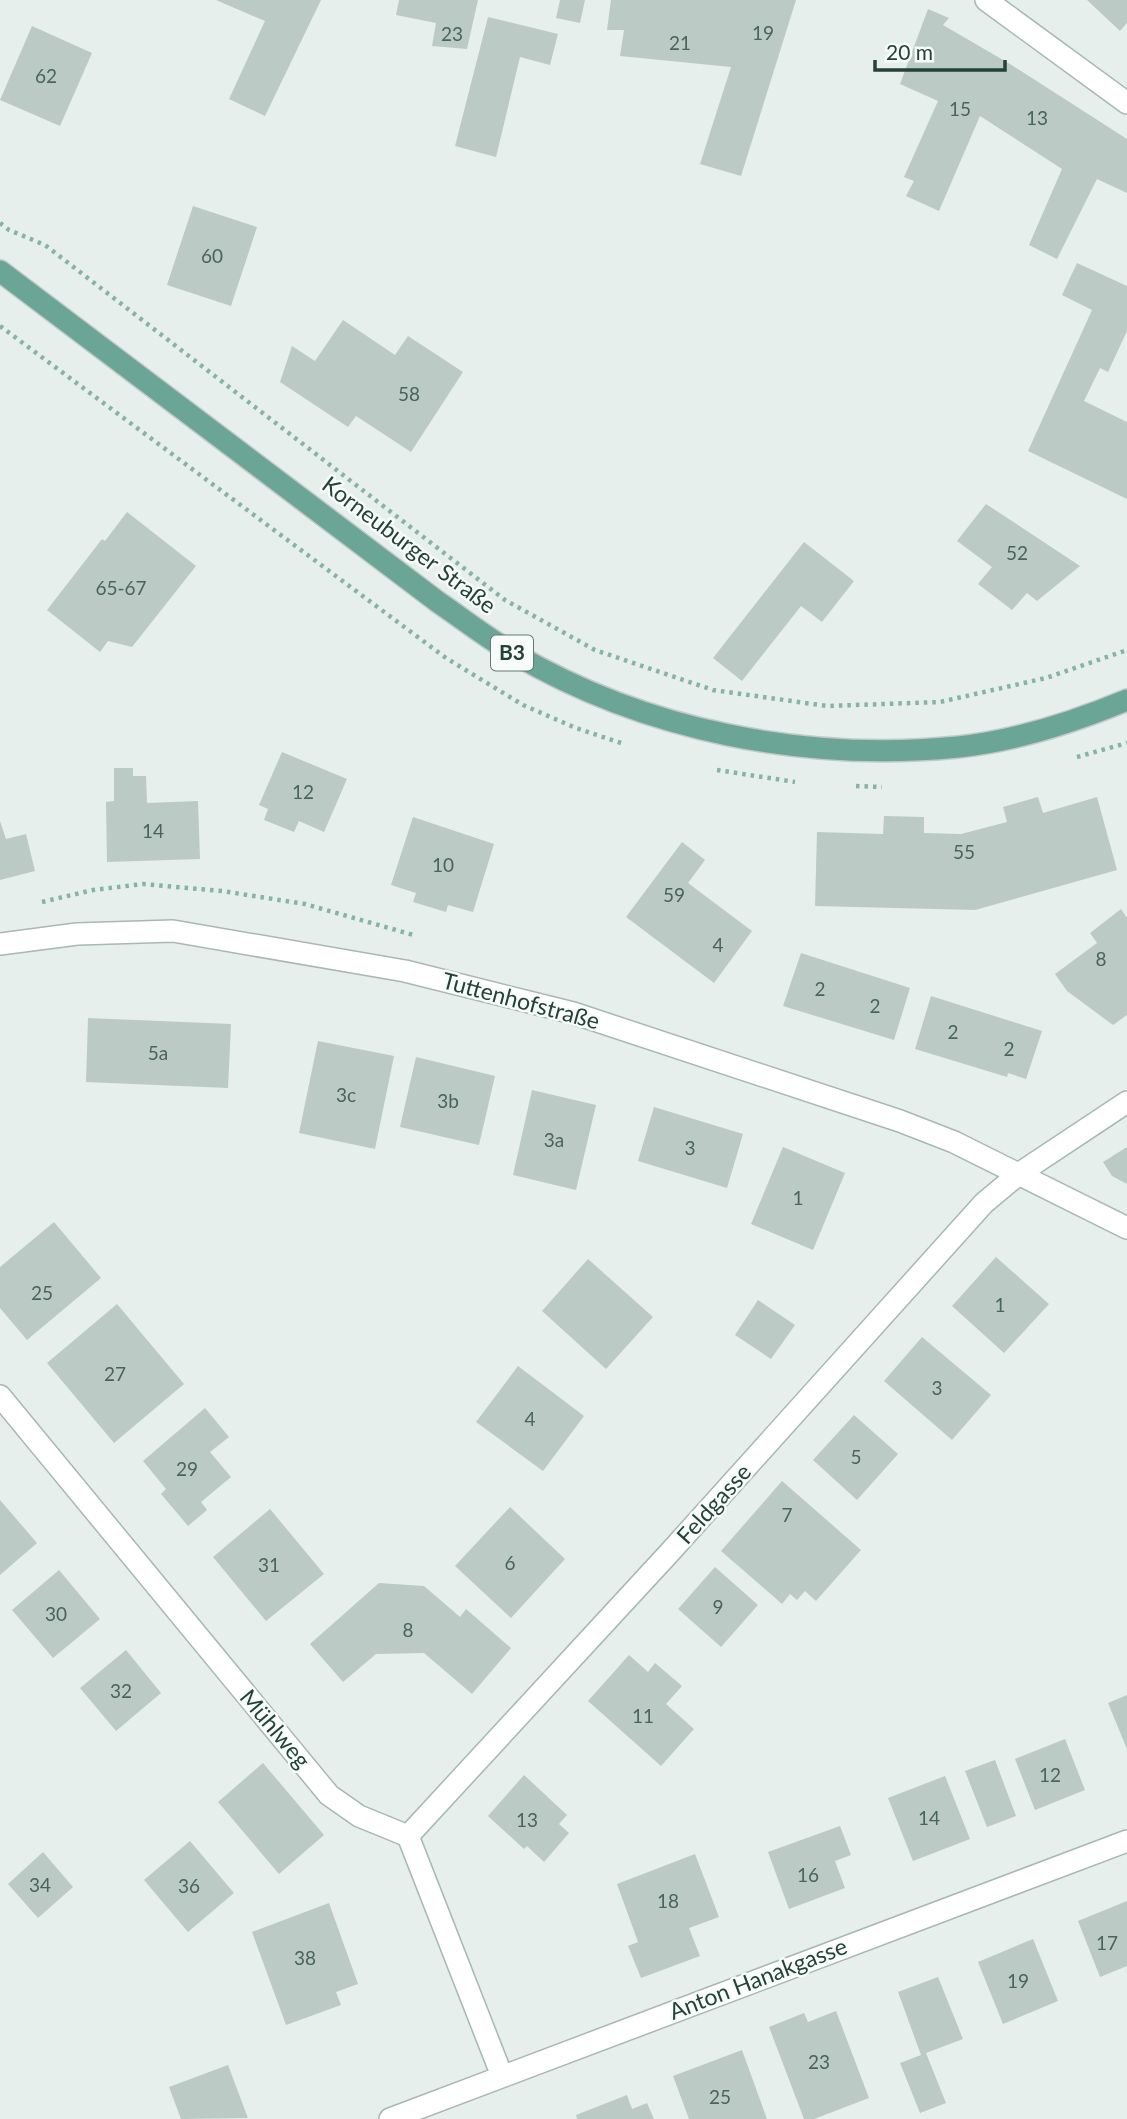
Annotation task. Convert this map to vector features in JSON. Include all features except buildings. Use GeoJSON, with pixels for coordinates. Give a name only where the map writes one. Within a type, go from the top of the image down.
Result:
{"type":"FeatureCollection","features":[{"type":"Feature","properties":{"kind":"main road","name":"Korneuburger Straße"},"geometry":{"type":"LineString","coordinates":[[0,271],[438,602],[512,653],[566,681],[635,709],[675,722],[780,744],[822,748],[913,750],[1002,739],[1073,720],[1127,700]]}},
{"type":"Feature","properties":{"kind":"street"},"geometry":{"type":"LineString","coordinates":[[986,0],[1127,103]]}},
{"type":"Feature","properties":{"kind":"street","name":"Tuttenhofstraße"},"geometry":{"type":"LineString","coordinates":[[0,944],[77,934],[173,932],[405,971],[599,1022],[900,1121],[954,1142],[1020,1173],[1127,1228]]}},
{"type":"Feature","properties":{"kind":"street","name":"Feldgasse"},"geometry":{"type":"LineString","coordinates":[[408,1836],[680,1541],[984,1203],[1020,1173],[1127,1102]]}},
{"type":"Feature","properties":{"kind":"street","name":"Mühlweg"},"geometry":{"type":"LineString","coordinates":[[0,1396],[329,1795],[359,1815],[408,1836]]}},
{"type":"Feature","properties":{"kind":"street"},"geometry":{"type":"LineString","coordinates":[[408,1836],[502,2076]]}},
{"type":"Feature","properties":{"kind":"street","name":"Anton Hanakgasse"},"geometry":{"type":"LineString","coordinates":[[390,2119],[1127,1841]]}},
{"type":"Feature","properties":{"kind":"path"},"geometry":{"type":"LineString","coordinates":[[0,223],[9,230],[46,246],[505,600],[595,650],[713,690],[827,706],[940,702],[1046,678],[1127,649]]}}]}
